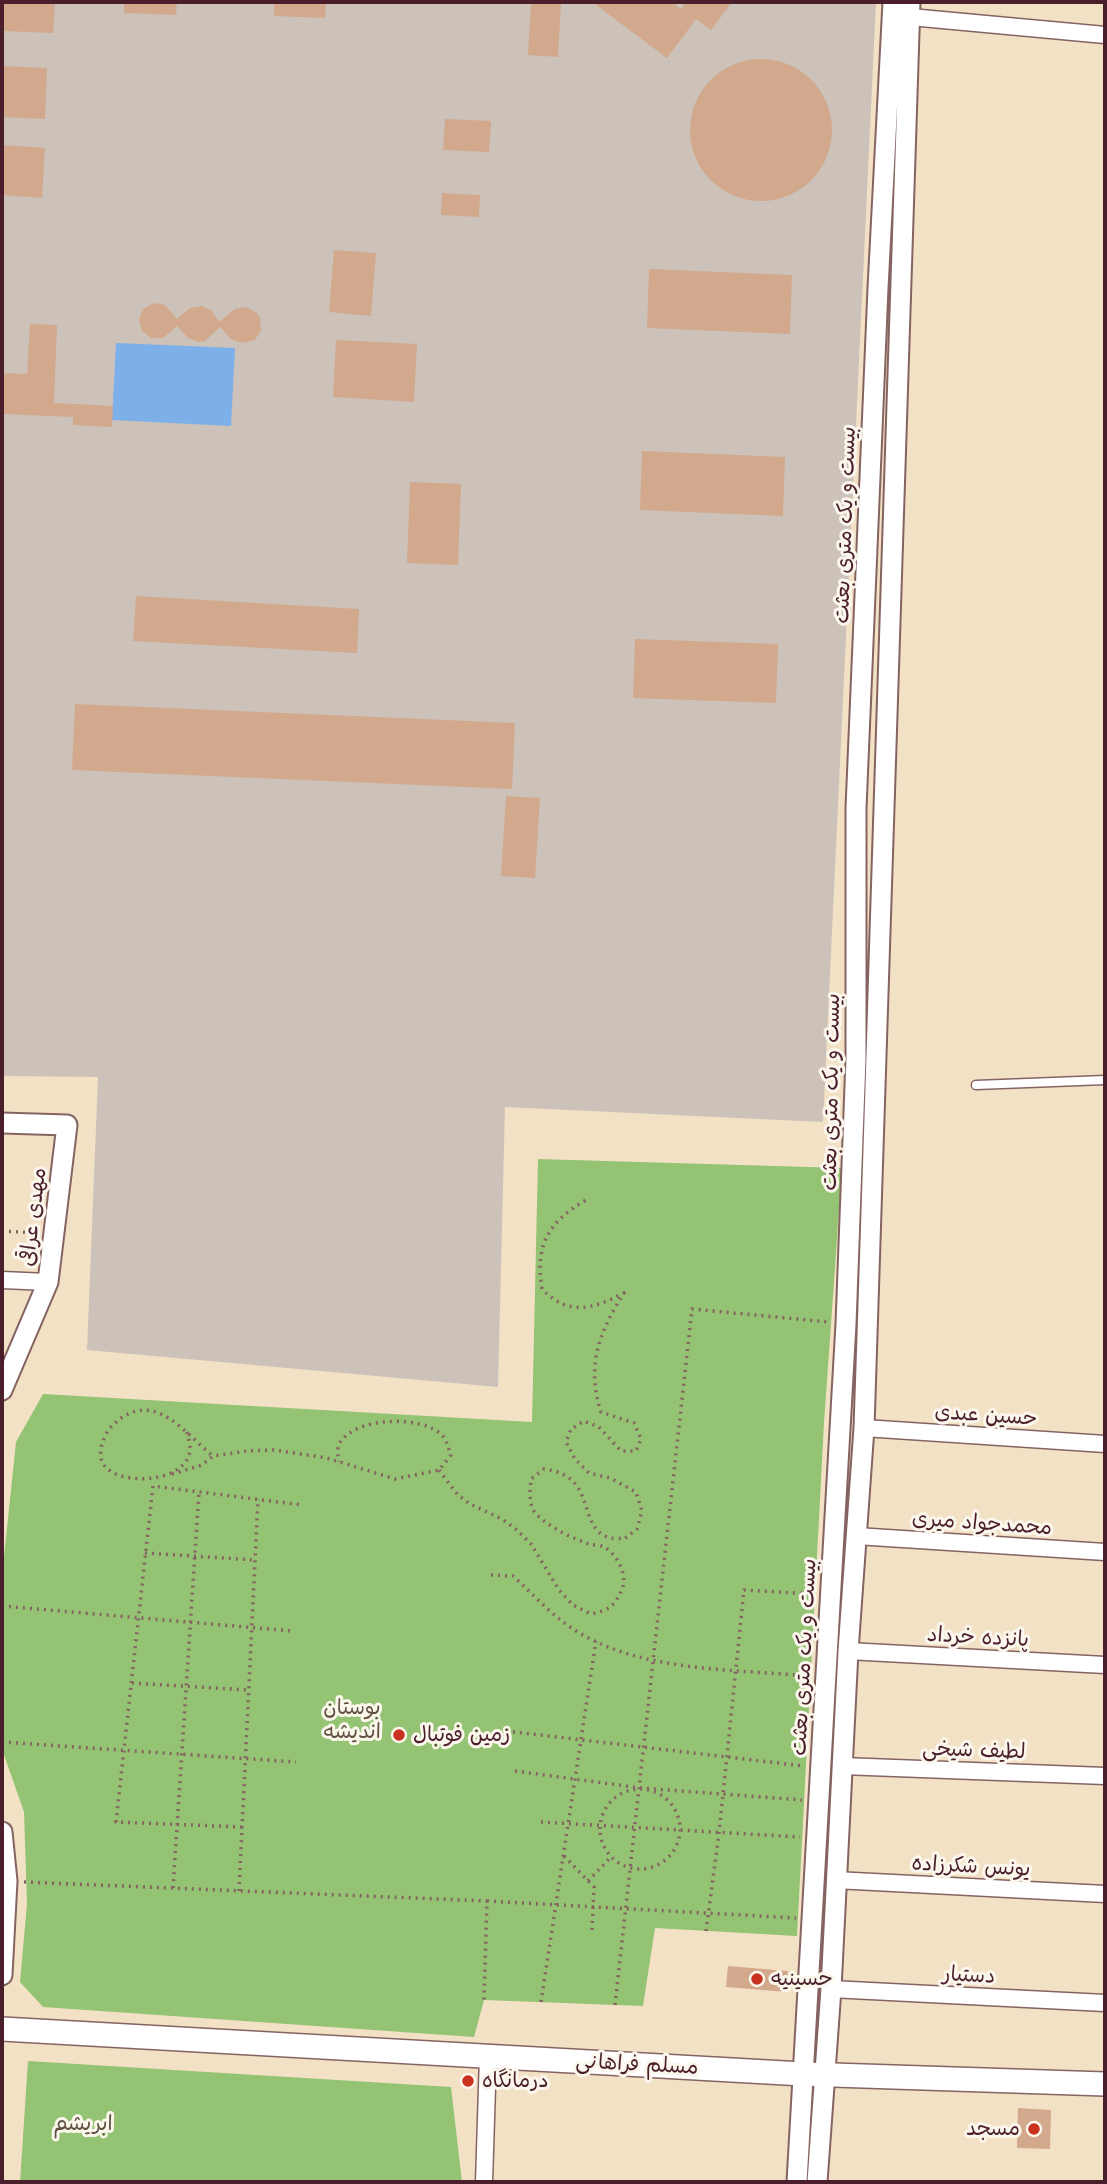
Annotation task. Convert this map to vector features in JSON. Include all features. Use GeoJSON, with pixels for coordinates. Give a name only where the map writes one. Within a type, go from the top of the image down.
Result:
{"type":"FeatureCollection","features":[{"type":"Feature","properties":{"kind":"main road","name":"مسلم فراهانی"},"geometry":{"type":"LineString","coordinates":[[2,2029],[803,2074],[1105,2084]]}},
{"type":"Feature","properties":{"kind":"street","name":"بیست و یک متری بعثت"},"geometry":{"type":"LineString","coordinates":[[796,2182],[846,1324],[856,1059],[856,808],[877,288],[893,2]]}},
{"type":"Feature","properties":{"kind":"street","name":"بیست و یک متری بعثت"},"geometry":{"type":"LineString","coordinates":[[817,2182],[826,2074],[848,1651],[864,1428],[910,9]]}},
{"type":"Feature","properties":{"kind":"street"},"geometry":{"type":"LineString","coordinates":[[910,9],[1105,35]]}},
{"type":"Feature","properties":{"kind":"street","name":"مهدی عراقی"},"geometry":{"type":"LineString","coordinates":[[2,1123],[67,1125],[48,1282],[2,1390]]}},
{"type":"Feature","properties":{"kind":"street"},"geometry":{"type":"LineString","coordinates":[[2,1280],[48,1282]]}},
{"type":"Feature","properties":{"kind":"street","name":"حسین عبدی"},"geometry":{"type":"LineString","coordinates":[[864,1428],[1105,1444]]}},
{"type":"Feature","properties":{"kind":"street","name":"محمدجواد میری"},"geometry":{"type":"LineString","coordinates":[[856,1536],[1105,1552]]}},
{"type":"Feature","properties":{"kind":"street","name":"پانزده خرداد"},"geometry":{"type":"LineString","coordinates":[[848,1651],[1105,1665]]}},
{"type":"Feature","properties":{"kind":"street","name":"لطیف شیخی"},"geometry":{"type":"LineString","coordinates":[[842,1766],[1105,1776]]}},
{"type":"Feature","properties":{"kind":"street"},"geometry":{"type":"LineString","coordinates":[[2,1832],[7,1881],[2,1975]]}},
{"type":"Feature","properties":{"kind":"street","name":"یونس شکرزاده"},"geometry":{"type":"LineString","coordinates":[[835,1880],[1105,1894]]}},
{"type":"Feature","properties":{"kind":"street","name":"دستیار"},"geometry":{"type":"LineString","coordinates":[[831,1989],[1105,2003]]}},
{"type":"Feature","properties":{"kind":"street"},"geometry":{"type":"LineString","coordinates":[[484,2182],[488,2056]]}},
{"type":"Feature","properties":{"kind":"lane"},"geometry":{"type":"LineString","coordinates":[[976,1085],[1105,1080]]}},
{"type":"Feature","properties":{"kind":"path"},"geometry":{"type":"LineString","coordinates":[[439,1470],[457,1494],[470,1504],[502,1519],[531,1544],[559,1591],[573,1605],[591,1614],[608,1610],[618,1599],[625,1584],[622,1567],[615,1558],[604,1548],[570,1536],[550,1525],[534,1513],[529,1498],[531,1479],[544,1469],[557,1470],[572,1479],[583,1494],[595,1527],[607,1537],[624,1539],[638,1529],[642,1511],[636,1492],[610,1478],[589,1473],[575,1459],[566,1442],[571,1429],[584,1421],[599,1427],[621,1451],[636,1451],[641,1439],[634,1423],[601,1412],[596,1396],[595,1353],[624,1293],[592,1307],[569,1307],[555,1301],[542,1289],[541,1248],[547,1234],[564,1213],[586,1200]]}},
{"type":"Feature","properties":{"kind":"path"},"geometry":{"type":"LineString","coordinates":[[2,1231],[54,1233]]}},
{"type":"Feature","properties":{"kind":"path"},"geometry":{"type":"LineString","coordinates":[[615,2005],[692,1309],[846,1324]]}},
{"type":"Feature","properties":{"kind":"path"},"geometry":{"type":"LineString","coordinates":[[213,1456],[176,1421],[156,1412],[138,1410],[124,1415],[111,1427],[103,1441],[101,1458],[106,1468],[119,1476],[153,1479],[202,1465],[213,1456],[274,1450],[339,1462],[395,1479],[439,1470],[450,1455],[444,1437],[429,1426],[410,1422],[368,1425],[351,1433],[340,1442],[339,1462]]}},
{"type":"Feature","properties":{"kind":"path"},"geometry":{"type":"LineString","coordinates":[[172,1474],[185,1463],[190,1448],[187,1432]]}},
{"type":"Feature","properties":{"kind":"path"},"geometry":{"type":"LineString","coordinates":[[243,1827],[116,1822],[153,1486],[302,1505]]}},
{"type":"Feature","properties":{"kind":"path"},"geometry":{"type":"LineString","coordinates":[[173,1888],[199,1492]]}},
{"type":"Feature","properties":{"kind":"path"},"geometry":{"type":"LineString","coordinates":[[239,1891],[258,1499]]}},
{"type":"Feature","properties":{"kind":"path"},"geometry":{"type":"LineString","coordinates":[[145,1553],[255,1560]]}},
{"type":"Feature","properties":{"kind":"path"},"geometry":{"type":"LineString","coordinates":[[491,1575],[513,1576],[546,1610],[575,1631],[613,1650],[654,1662],[811,1676]]}},
{"type":"Feature","properties":{"kind":"path"},"geometry":{"type":"LineString","coordinates":[[706,1931],[744,1590],[815,1594]]}},
{"type":"Feature","properties":{"kind":"path"},"geometry":{"type":"LineString","coordinates":[[2,1606],[292,1632]]}},
{"type":"Feature","properties":{"kind":"path"},"geometry":{"type":"LineString","coordinates":[[541,2002],[596,1641]]}},
{"type":"Feature","properties":{"kind":"path"},"geometry":{"type":"LineString","coordinates":[[131,1683],[249,1690]]}},
{"type":"Feature","properties":{"kind":"path"},"geometry":{"type":"LineString","coordinates":[[506,1731],[820,1767]]}},
{"type":"Feature","properties":{"kind":"path"},"geometry":{"type":"LineString","coordinates":[[2,1742],[296,1762]]}},
{"type":"Feature","properties":{"kind":"path"},"geometry":{"type":"LineString","coordinates":[[515,1771],[640,1788],[804,1800]]}},
{"type":"Feature","properties":{"kind":"path"},"geometry":{"type":"LineString","coordinates":[[640,1788],[665,1797],[674,1806],[681,1831],[673,1853],[665,1861],[654,1867],[631,1868],[611,1857],[600,1837],[600,1826],[602,1814],[617,1795],[640,1788]]}},
{"type":"Feature","properties":{"kind":"path"},"geometry":{"type":"LineString","coordinates":[[541,1822],[802,1838]]}},
{"type":"Feature","properties":{"kind":"path"},"geometry":{"type":"LineString","coordinates":[[563,1855],[594,1887],[592,1930]]}},
{"type":"Feature","properties":{"kind":"path"},"geometry":{"type":"LineString","coordinates":[[588,1881],[611,1857]]}},
{"type":"Feature","properties":{"kind":"path"},"geometry":{"type":"LineString","coordinates":[[7,1881],[798,1918]]}},
{"type":"Feature","properties":{"kind":"path"},"geometry":{"type":"LineString","coordinates":[[484,2000],[487,1902]]}},
{"type":"Feature","properties":{"kind":"shaded area"},"geometry":{"type":"Polygon","coordinates":[[[2,2],[876,2],[823,1122],[505,1107],[498,1387],[87,1350],[98,1077],[2,1076],[2,2]]]}},
{"type":"Feature","properties":{"kind":"green space","name":"بوستان اندیشه"},"geometry":{"type":"Polygon","coordinates":[[[538,1159],[842,1168],[824,1423],[797,1936],[655,1928],[643,2006],[484,2000],[474,2037],[43,2007],[20,1982],[27,1904],[24,1812],[2,1749],[2,1576],[16,1442],[43,1394],[532,1422],[538,1159]]]}},
{"type":"Feature","properties":{"kind":"green space","name":"ابریشم"},"geometry":{"type":"Polygon","coordinates":[[[28,2061],[451,2087],[462,2182],[20,2182],[28,2061]]]}},
{"type":"Feature","properties":{"kind":"water"},"geometry":{"type":"Polygon","coordinates":[[[116,343],[235,348],[231,426],[112,420],[116,343]]]}},
{"type":"Feature","properties":{"kind":"building"},"geometry":{"type":"Polygon","coordinates":[[[2,2],[55,2],[53,33],[2,31],[2,2]]]}},
{"type":"Feature","properties":{"kind":"building"},"geometry":{"type":"Polygon","coordinates":[[[124,2],[177,2],[176,15],[124,13],[124,2]]]}},
{"type":"Feature","properties":{"kind":"building"},"geometry":{"type":"Polygon","coordinates":[[[274,2],[326,2],[325,18],[274,16],[274,2]]]}},
{"type":"Feature","properties":{"kind":"building"},"geometry":{"type":"Polygon","coordinates":[[[592,2],[672,2],[681,9],[686,2],[732,2],[711,30],[696,19],[667,58],[592,2]]]}},
{"type":"Feature","properties":{"kind":"building"},"geometry":{"type":"Polygon","coordinates":[[[531,3],[561,4],[558,57],[528,55],[531,3]]]}},
{"type":"Feature","properties":{"kind":"building"},"geometry":{"type":"Polygon","coordinates":[[[761,59],[788,64],[811,80],[827,103],[832,130],[827,157],[811,180],[788,196],[761,201],[734,196],[711,180],[695,157],[690,130],[695,103],[711,80],[734,64],[761,59]]]}},
{"type":"Feature","properties":{"kind":"building"},"geometry":{"type":"Polygon","coordinates":[[[2,66],[47,68],[45,119],[2,117],[2,66]]]}},
{"type":"Feature","properties":{"kind":"building"},"geometry":{"type":"Polygon","coordinates":[[[445,119],[491,121],[489,152],[443,150],[445,119]]]}},
{"type":"Feature","properties":{"kind":"building"},"geometry":{"type":"Polygon","coordinates":[[[2,145],[45,148],[42,198],[2,195],[2,145]]]}},
{"type":"Feature","properties":{"kind":"building"},"geometry":{"type":"Polygon","coordinates":[[[442,193],[480,195],[479,217],[441,215],[442,193]]]}},
{"type":"Feature","properties":{"kind":"building"},"geometry":{"type":"Polygon","coordinates":[[[334,250],[376,253],[371,316],[329,312],[334,250]]]}},
{"type":"Feature","properties":{"kind":"building"},"geometry":{"type":"Polygon","coordinates":[[[649,269],[792,275],[790,334],[647,328],[649,269]]]}},
{"type":"Feature","properties":{"kind":"building"},"geometry":{"type":"Polygon","coordinates":[[[154,303],[165,305],[177,319],[190,308],[202,306],[212,311],[219,322],[235,309],[246,307],[257,313],[261,330],[255,340],[243,343],[232,340],[220,327],[205,341],[199,342],[188,338],[177,326],[163,338],[151,338],[142,331],[139,320],[143,309],[154,303]]]}},
{"type":"Feature","properties":{"kind":"building"},"geometry":{"type":"Polygon","coordinates":[[[30,324],[57,325],[54,403],[113,406],[112,427],[73,425],[73,417],[2,414],[2,373],[27,374],[30,324]]]}},
{"type":"Feature","properties":{"kind":"building"},"geometry":{"type":"Polygon","coordinates":[[[336,340],[417,344],[414,402],[333,397],[336,340]]]}},
{"type":"Feature","properties":{"kind":"building"},"geometry":{"type":"Polygon","coordinates":[[[642,451],[785,457],[783,516],[640,510],[642,451]]]}},
{"type":"Feature","properties":{"kind":"building"},"geometry":{"type":"Polygon","coordinates":[[[410,482],[461,484],[458,565],[407,563],[410,482]]]}},
{"type":"Feature","properties":{"kind":"building"},"geometry":{"type":"Polygon","coordinates":[[[136,596],[359,609],[357,653],[133,641],[136,596]]]}},
{"type":"Feature","properties":{"kind":"building"},"geometry":{"type":"Polygon","coordinates":[[[635,639],[778,644],[776,703],[633,698],[635,639]]]}},
{"type":"Feature","properties":{"kind":"building"},"geometry":{"type":"Polygon","coordinates":[[[75,704],[515,723],[512,789],[72,770],[75,704]]]}},
{"type":"Feature","properties":{"kind":"building"},"geometry":{"type":"Polygon","coordinates":[[[506,796],[540,798],[535,878],[501,876],[506,796]]]}},
{"type":"Feature","properties":{"kind":"building","name":"حسینیه"},"geometry":{"type":"Polygon","coordinates":[[[728,1966],[788,1971],[787,1992],[726,1987],[728,1966]]]}},
{"type":"Feature","properties":{"kind":"building","name":"مسجد"},"geometry":{"type":"Polygon","coordinates":[[[1018,2108],[1051,2110],[1050,2149],[1017,2148],[1018,2108]]]}},
{"type":"Feature","properties":{"kind":"place","name":"زمین فوتبال"},"geometry":{"type":"Point","coordinates":[399,1735]}},
{"type":"Feature","properties":{"kind":"place","name":"حسینیه"},"geometry":{"type":"Point","coordinates":[757,1979]}},
{"type":"Feature","properties":{"kind":"place","name":"درمانگاه"},"geometry":{"type":"Point","coordinates":[468,2081]}},
{"type":"Feature","properties":{"kind":"place","name":"مسجد"},"geometry":{"type":"Point","coordinates":[1034,2129]}}]}
